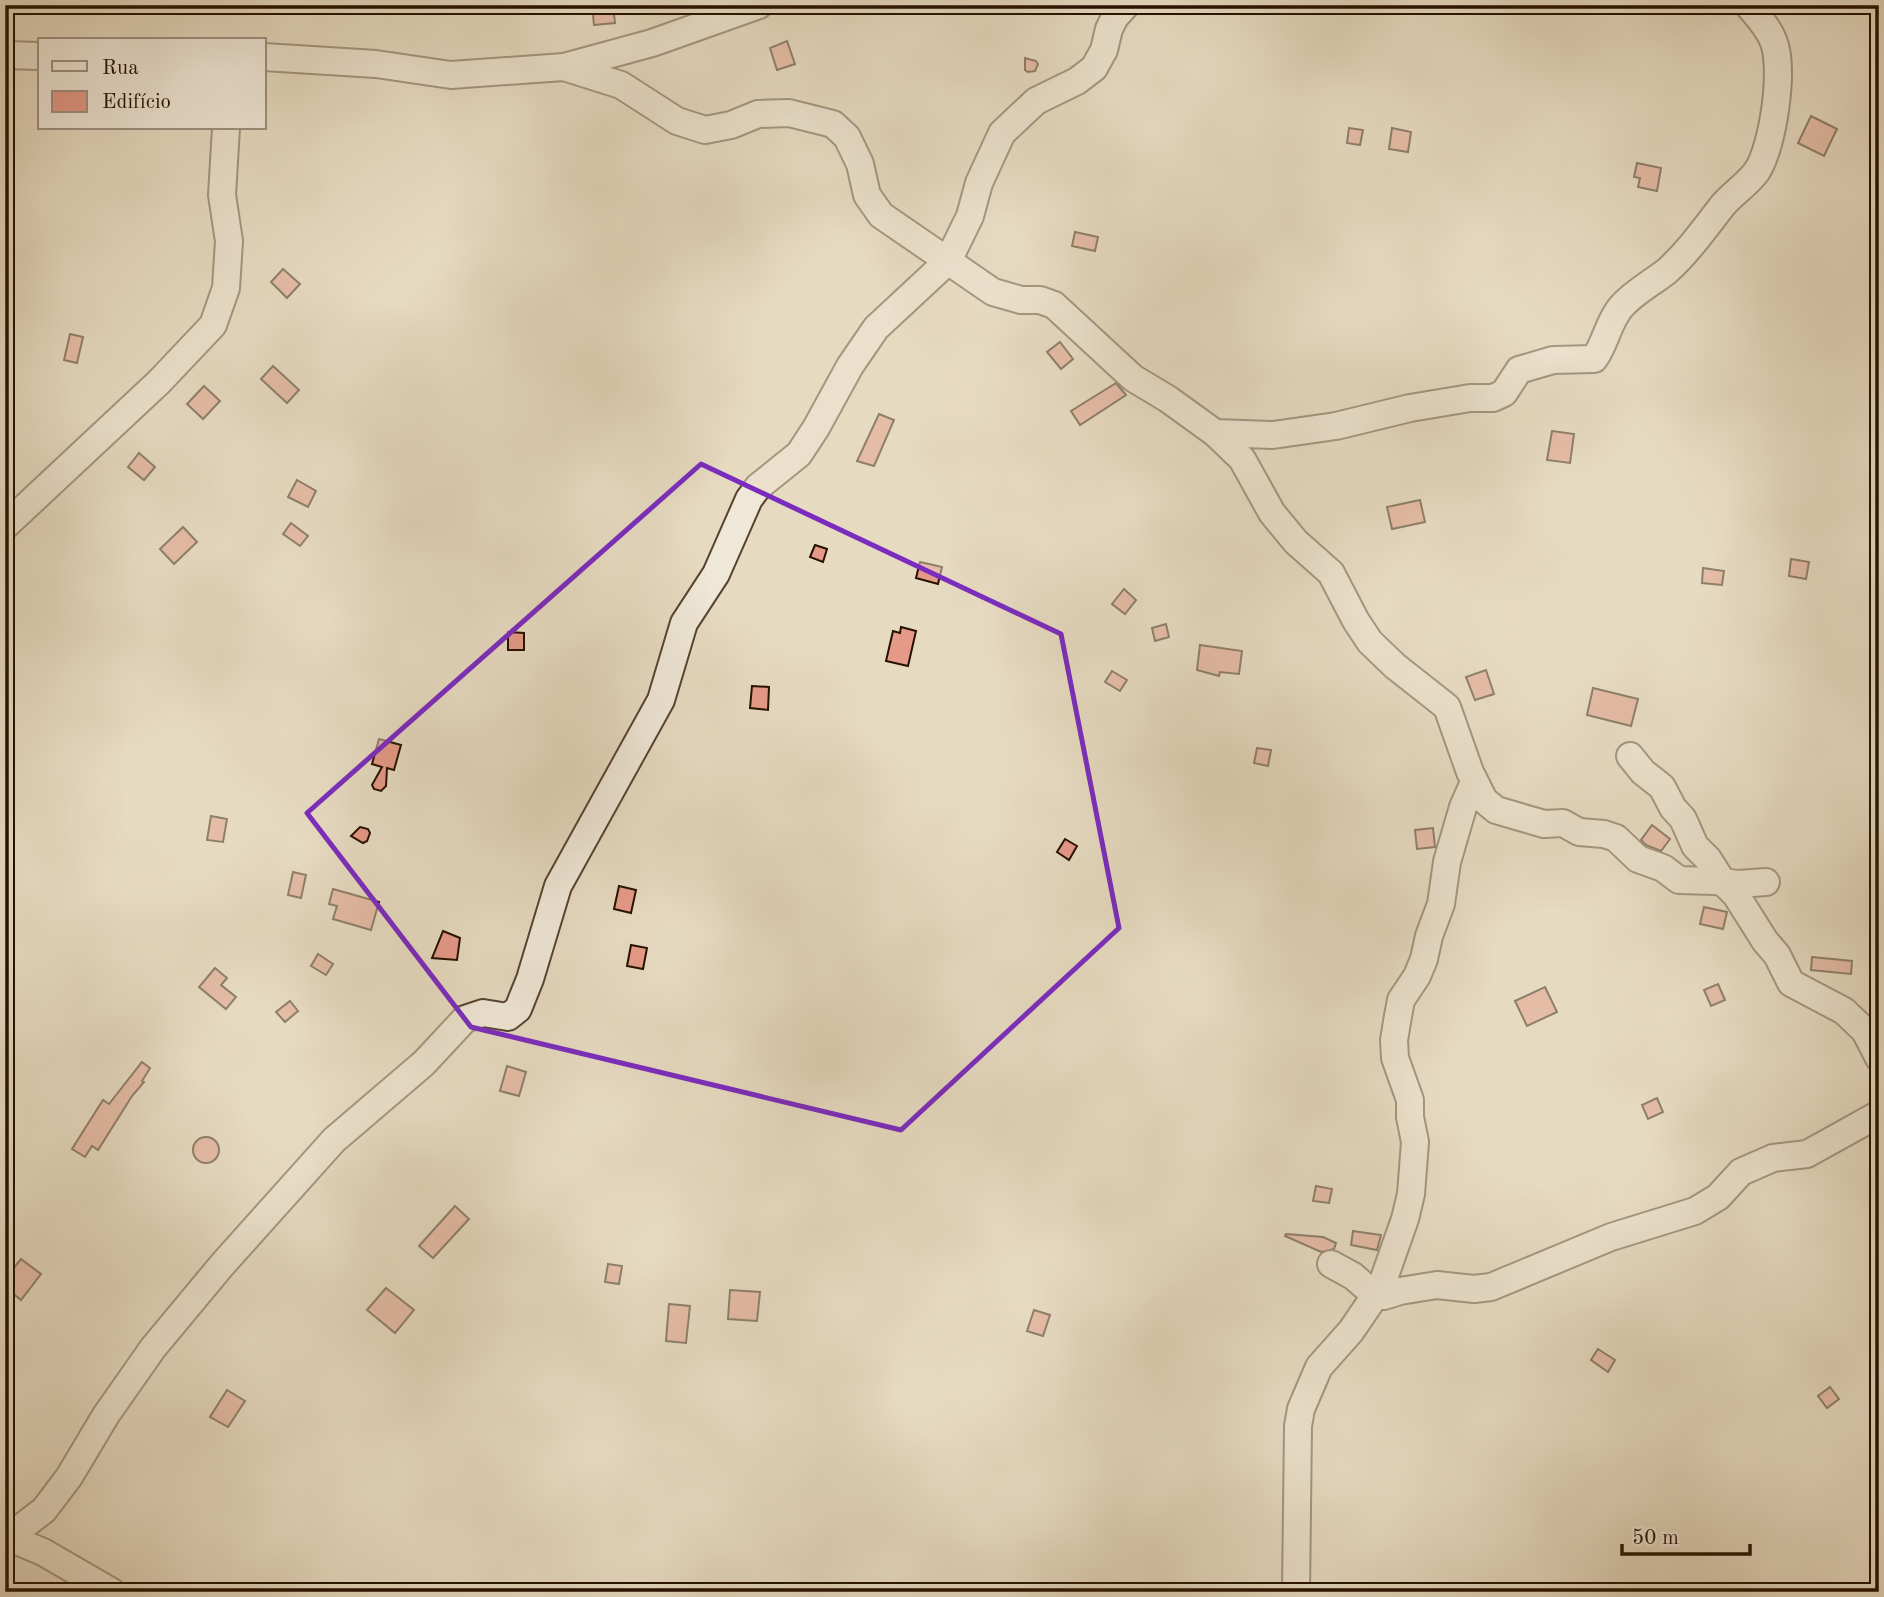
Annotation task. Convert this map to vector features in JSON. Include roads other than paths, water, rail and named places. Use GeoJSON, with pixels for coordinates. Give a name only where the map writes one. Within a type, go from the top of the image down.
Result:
{"type":"FeatureCollection","features":[{"type":"Feature","properties":{"kind":"street"},"geometry":{"type":"LineString","coordinates":[[266,57],[376,64],[450,75],[564,66],[652,43],[759,5]]}},
{"type":"Feature","properties":{"kind":"street"},"geometry":{"type":"LineString","coordinates":[[6,1537],[44,1510],[69,1477],[106,1415],[153,1348],[222,1265],[334,1140],[424,1063],[465,1019],[483,1013],[508,1017],[518,1009],[558,886],[662,700],[684,623],[725,556],[739,517],[749,499],[758,487],[799,454],[876,328],[948,261],[970,216],[979,183],[1002,133],[1036,101],[1077,81],[1094,68],[1104,50],[1115,17],[1126,5]]}},
{"type":"Feature","properties":{"kind":"street"},"geometry":{"type":"LineString","coordinates":[[1215,433],[1273,435],[1336,426],[1410,408],[1470,398],[1493,398],[1504,393],[1519,370],[1553,360],[1594,359],[1602,349],[1621,306],[1667,271],[1695,243],[1724,204],[1755,174],[1763,162],[1776,100],[1777,56],[1774,42],[1748,5]]}},
{"type":"Feature","properties":{"kind":"street"},"geometry":{"type":"LineString","coordinates":[[5,55],[38,56]]}},
{"type":"Feature","properties":{"kind":"street"},"geometry":{"type":"LineString","coordinates":[[564,66],[621,85],[677,121],[705,130],[731,125],[758,114],[789,113],[833,124],[847,137],[860,164],[867,195],[881,215],[1000,295],[1021,300],[1040,300],[1054,305],[1132,378],[1168,399],[1215,433],[1242,459],[1272,513],[1296,542],[1327,567],[1370,642],[1395,666],[1447,706],[1474,782],[1484,800],[1496,810],[1544,824],[1563,823],[1579,832],[1616,838],[1638,859],[1662,867],[1679,880],[1738,884],[1766,882]]}},
{"type":"Feature","properties":{"kind":"street"},"geometry":{"type":"LineString","coordinates":[[5,526],[159,382],[213,325],[226,288],[229,241],[222,195],[226,130]]}},
{"type":"Feature","properties":{"kind":"street"},"geometry":{"type":"LineString","coordinates":[[925,246],[928,281]]}},
{"type":"Feature","properties":{"kind":"street"},"geometry":{"type":"LineString","coordinates":[[1630,756],[1643,772],[1662,787],[1673,808],[1683,819],[1695,846],[1708,859],[1721,881],[1736,895],[1777,955],[1791,982],[1844,1011],[1865,1031],[1879,1058]]}},
{"type":"Feature","properties":{"kind":"street"},"geometry":{"type":"LineString","coordinates":[[1296,1592],[1298,1426],[1301,1409],[1319,1367],[1351,1331],[1376,1296],[1405,1219],[1413,1174],[1415,1142],[1410,1100],[1395,1058],[1394,1040],[1401,1000],[1417,976],[1424,959],[1441,904],[1447,862],[1463,807],[1474,782]]}},
{"type":"Feature","properties":{"kind":"street"},"geometry":{"type":"LineString","coordinates":[[1331,1264],[1353,1276],[1376,1296],[1437,1285],[1474,1289],[1491,1287],[1611,1237],[1695,1210],[1718,1197],[1741,1172],[1773,1158],[1807,1154],[1879,1114]]}},
{"type":"Feature","properties":{"kind":"street"},"geometry":{"type":"LineString","coordinates":[[6,1537],[43,1552],[112,1592]]}}]}
